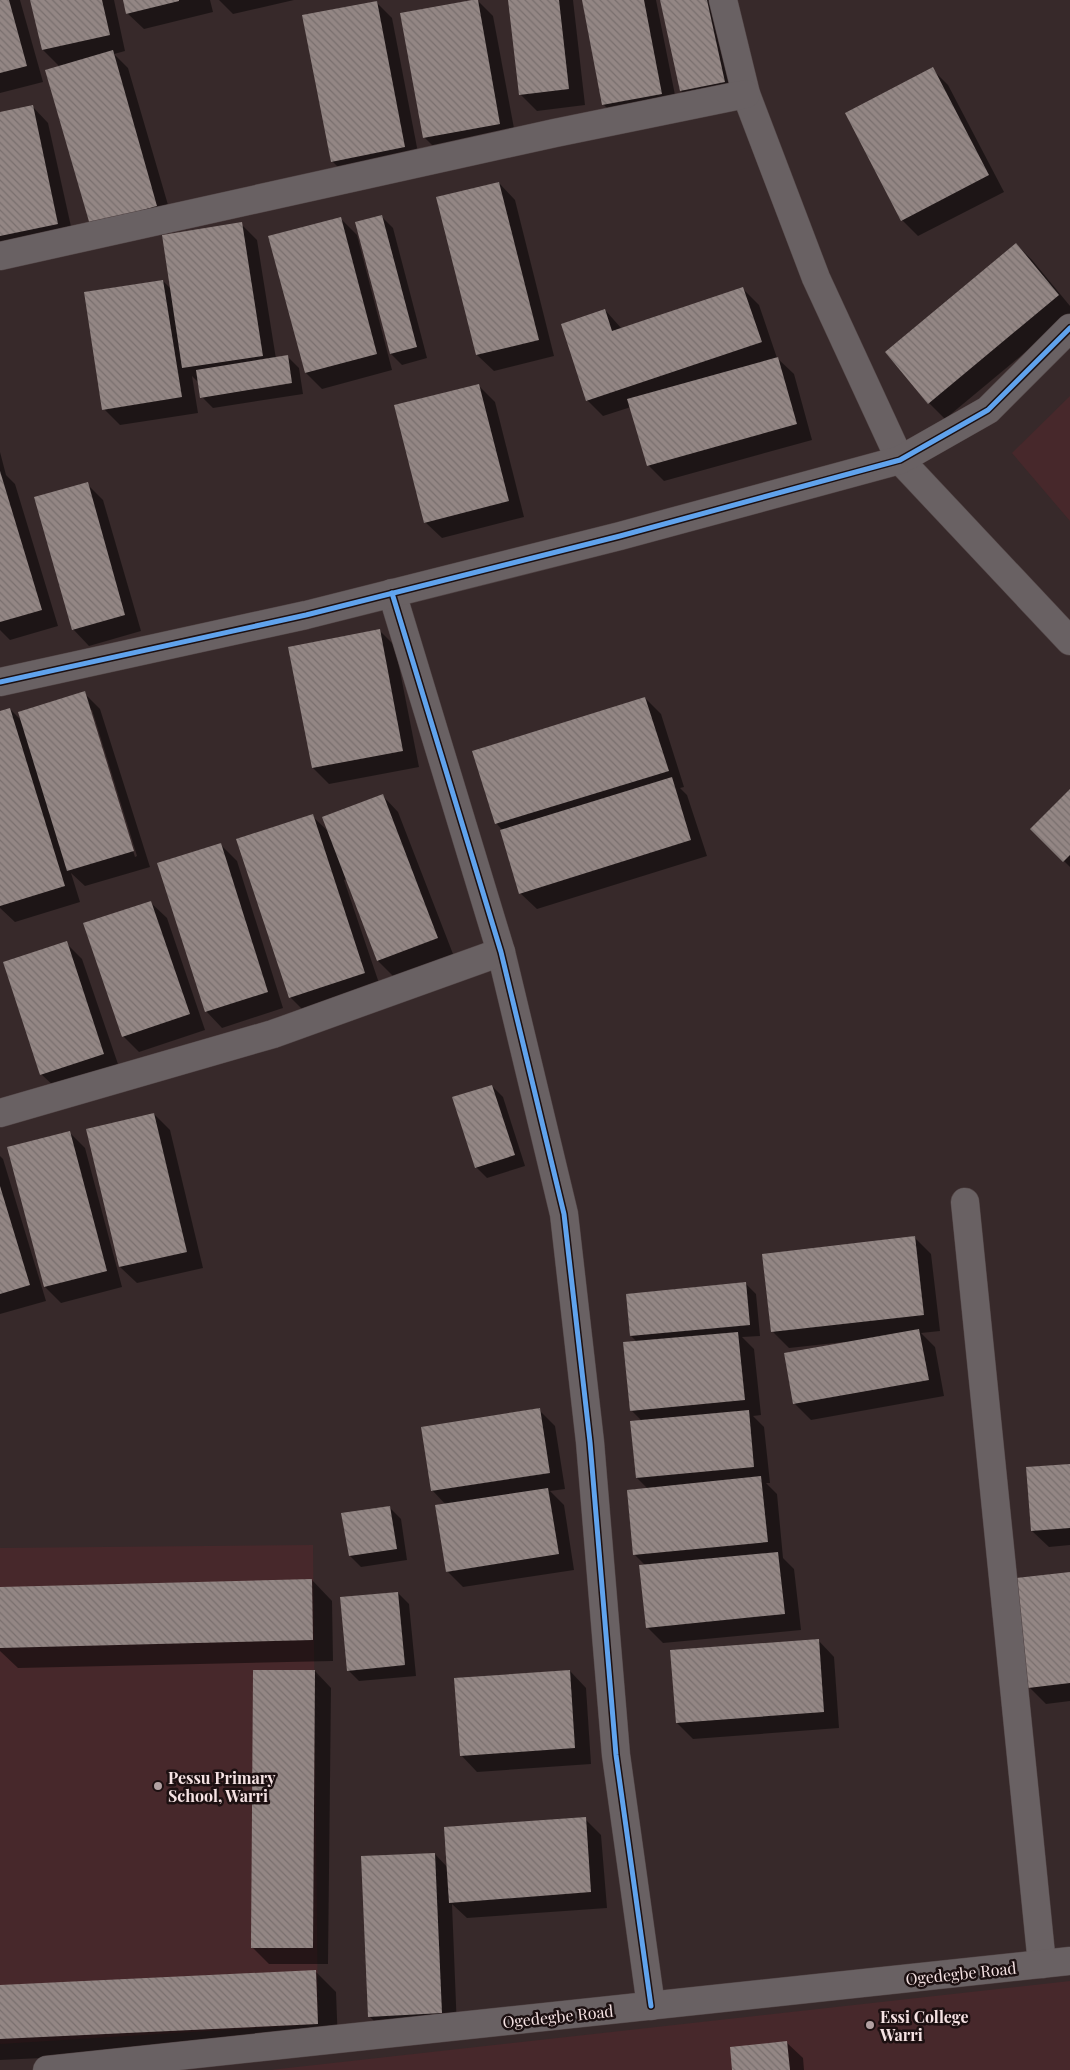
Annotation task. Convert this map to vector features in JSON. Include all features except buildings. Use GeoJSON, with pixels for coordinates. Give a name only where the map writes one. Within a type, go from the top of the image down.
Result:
{"type":"FeatureCollection","features":[{"type":"Feature","properties":{"kind":"street"},"geometry":{"type":"LineString","coordinates":[[723,0],[746,94],[816,278],[900,460],[1070,641]]}},
{"type":"Feature","properties":{"kind":"street"},"geometry":{"type":"LineString","coordinates":[[0,256],[554,133],[746,94]]}},
{"type":"Feature","properties":{"kind":"street"},"geometry":{"type":"LineString","coordinates":[[0,682],[306,615],[620,536],[900,460],[988,410],[1070,328]]}},
{"type":"Feature","properties":{"kind":"street"},"geometry":{"type":"LineString","coordinates":[[392,593],[501,952],[564,1214],[590,1442],[616,1755],[651,2006]]}},
{"type":"Feature","properties":{"kind":"street"},"geometry":{"type":"LineString","coordinates":[[0,1113],[273,1034],[501,952]]}},
{"type":"Feature","properties":{"kind":"street"},"geometry":{"type":"LineString","coordinates":[[965,1202],[1042,1964]]}},
{"type":"Feature","properties":{"kind":"street","name":"Ogedegbe Road"},"geometry":{"type":"LineString","coordinates":[[47,2070],[1070,1961]]}},
{"type":"Feature","properties":{"kind":"shaded area"},"geometry":{"type":"Polygon","coordinates":[[[1070,396],[1070,521],[1012,453],[1070,396]]]}},
{"type":"Feature","properties":{"kind":"shaded area","name":"Pessu Primary School, Warri"},"geometry":{"type":"Polygon","coordinates":[[[313,1545],[318,2024],[0,2044],[0,1548],[313,1545]]]}},
{"type":"Feature","properties":{"kind":"shaded area","name":"Essi College Warri"},"geometry":{"type":"Polygon","coordinates":[[[1070,1981],[1070,2070],[270,2070],[1070,1981]]]}},
{"type":"Feature","properties":{"kind":"cycle path"},"geometry":{"type":"LineString","coordinates":[[0,682],[306,615],[620,536],[900,460],[988,410],[1070,328]]}},
{"type":"Feature","properties":{"kind":"cycle path"},"geometry":{"type":"LineString","coordinates":[[392,593],[501,952],[564,1214],[590,1442],[616,1755],[651,2006]]}},
{"type":"Feature","properties":{"kind":"place","name":"Pessu Primary School, Warri"},"geometry":{"type":"Point","coordinates":[158,1786]}},
{"type":"Feature","properties":{"kind":"place","name":"Essi College Warri"},"geometry":{"type":"Point","coordinates":[870,2025]}}]}
